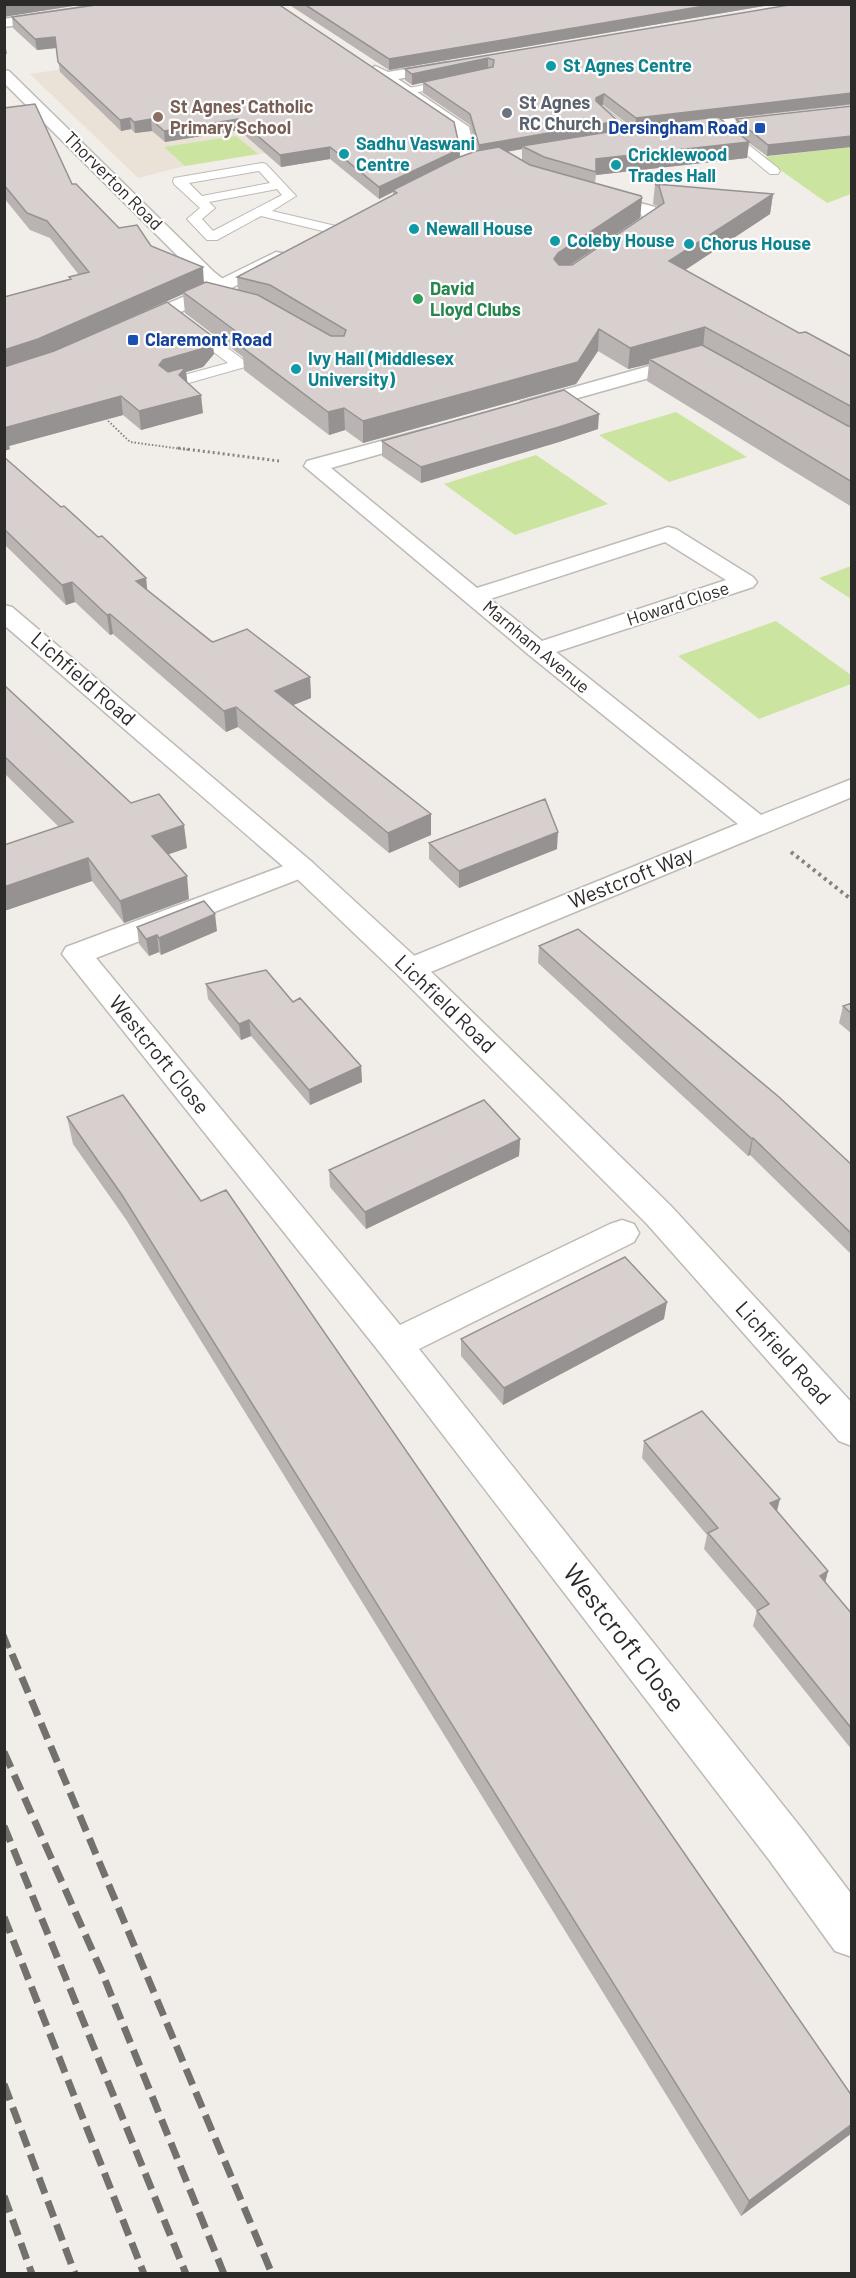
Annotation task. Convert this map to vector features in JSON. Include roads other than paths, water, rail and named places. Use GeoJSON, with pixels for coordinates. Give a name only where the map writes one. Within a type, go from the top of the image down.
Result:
{"type":"FeatureCollection","features":[{"type":"Feature","properties":{"kind":"street"},"geometry":{"type":"LineString","coordinates":[[4,23],[100,7],[135,4]]}},
{"type":"Feature","properties":{"kind":"street"},"geometry":{"type":"LineString","coordinates":[[358,59],[463,130],[468,157],[467,166],[491,160]]}},
{"type":"Feature","properties":{"kind":"street"},"geometry":{"type":"LineString","coordinates":[[386,76],[467,63]]}},
{"type":"Feature","properties":{"kind":"street","name":"Thorverton Road"},"geometry":{"type":"LineString","coordinates":[[4,74],[224,293]]}},
{"type":"Feature","properties":{"kind":"street"},"geometry":{"type":"LineString","coordinates":[[611,139],[852,110]]}},
{"type":"Feature","properties":{"kind":"street"},"geometry":{"type":"LineString","coordinates":[[581,192],[649,211],[652,221],[613,247]]}},
{"type":"Feature","properties":{"kind":"street"},"geometry":{"type":"LineString","coordinates":[[114,334],[204,295],[224,293],[298,246],[343,226]]}},
{"type":"Feature","properties":{"kind":"street"},"geometry":{"type":"LineString","coordinates":[[508,411],[707,360]]}},
{"type":"Feature","properties":{"kind":"street","name":"Marnham Avenue"},"geometry":{"type":"LineString","coordinates":[[440,430],[315,466],[538,650],[758,826]]}},
{"type":"Feature","properties":{"kind":"street","name":"Howard Close"},"geometry":{"type":"LineString","coordinates":[[475,596],[668,534],[745,582],[538,650]]}},
{"type":"Feature","properties":{"kind":"street","name":"Lichfield Road"},"geometry":{"type":"LineString","coordinates":[[4,612],[302,868],[410,969],[659,1215],[852,1430]]}},
{"type":"Feature","properties":{"kind":"street","name":"Westcroft Way"},"geometry":{"type":"LineString","coordinates":[[410,969],[852,787]]}},
{"type":"Feature","properties":{"kind":"street","name":"Westcroft Close"},"geometry":{"type":"LineString","coordinates":[[302,868],[77,954],[394,1344],[786,1845],[852,1934]]}},
{"type":"Feature","properties":{"kind":"street"},"geometry":{"type":"LineString","coordinates":[[394,1344],[622,1233]]}},
{"type":"Feature","properties":{"kind":"lane"},"geometry":{"type":"LineString","coordinates":[[408,91],[470,79]]}},
{"type":"Feature","properties":{"kind":"lane"},"geometry":{"type":"LineString","coordinates":[[603,111],[632,136]]}},
{"type":"Feature","properties":{"kind":"lane"},"geometry":{"type":"LineString","coordinates":[[718,125],[774,171]]}},
{"type":"Feature","properties":{"kind":"lane"},"geometry":{"type":"LineString","coordinates":[[262,167],[290,196],[212,237],[194,219],[208,208],[199,200],[179,181],[262,167]]}},
{"type":"Feature","properties":{"kind":"lane"},"geometry":{"type":"LineString","coordinates":[[199,200],[279,185]]}},
{"type":"Feature","properties":{"kind":"lane"},"geometry":{"type":"LineString","coordinates":[[264,210],[343,226]]}},
{"type":"Feature","properties":{"kind":"lane"},"geometry":{"type":"LineString","coordinates":[[168,310],[240,364],[171,383]]}},
{"type":"Feature","properties":{"kind":"railway"},"geometry":{"type":"LineString","coordinates":[[4,1635],[12,1655]]}},
{"type":"Feature","properties":{"kind":"railway"},"geometry":{"type":"LineString","coordinates":[[12,1654],[272,2274]]}},
{"type":"Feature","properties":{"kind":"railway"},"geometry":{"type":"LineString","coordinates":[[4,1752],[101,1970],[224,2274]]}},
{"type":"Feature","properties":{"kind":"railway"},"geometry":{"type":"LineString","coordinates":[[4,1826],[186,2274]]}},
{"type":"Feature","properties":{"kind":"railway"},"geometry":{"type":"LineString","coordinates":[[4,1917],[144,2274]]}},
{"type":"Feature","properties":{"kind":"railway"},"geometry":{"type":"LineString","coordinates":[[4,2084],[75,2274]]}},
{"type":"Feature","properties":{"kind":"railway"},"geometry":{"type":"LineString","coordinates":[[4,2196],[32,2274]]}},
{"type":"Feature","properties":{"kind":"place","name":"St Agnes Centre"},"geometry":{"type":"Point","coordinates":[551,66]}},
{"type":"Feature","properties":{"kind":"place","name":"St Agnes RC Church"},"geometry":{"type":"Point","coordinates":[507,113]}},
{"type":"Feature","properties":{"kind":"place","name":"St Agnes' Catholic Primary School"},"geometry":{"type":"Point","coordinates":[158,117]}},
{"type":"Feature","properties":{"kind":"place","name":"Dersingham Road"},"geometry":{"type":"Point","coordinates":[760,128]}},
{"type":"Feature","properties":{"kind":"place","name":"Sadhu Vaswani Centre"},"geometry":{"type":"Point","coordinates":[344,154]}},
{"type":"Feature","properties":{"kind":"place","name":"Cricklewood Trades Hall"},"geometry":{"type":"Point","coordinates":[616,165]}},
{"type":"Feature","properties":{"kind":"place","name":"Newall House"},"geometry":{"type":"Point","coordinates":[414,229]}},
{"type":"Feature","properties":{"kind":"place","name":"Coleby House"},"geometry":{"type":"Point","coordinates":[555,241]}},
{"type":"Feature","properties":{"kind":"place","name":"Chorus House"},"geometry":{"type":"Point","coordinates":[689,244]}},
{"type":"Feature","properties":{"kind":"place","name":"David Lloyd Clubs"},"geometry":{"type":"Point","coordinates":[418,299]}},
{"type":"Feature","properties":{"kind":"place","name":"Claremont Road"},"geometry":{"type":"Point","coordinates":[133,340]}},
{"type":"Feature","properties":{"kind":"place","name":"Ivy Hall (Middlesex University)"},"geometry":{"type":"Point","coordinates":[296,369]}}]}
